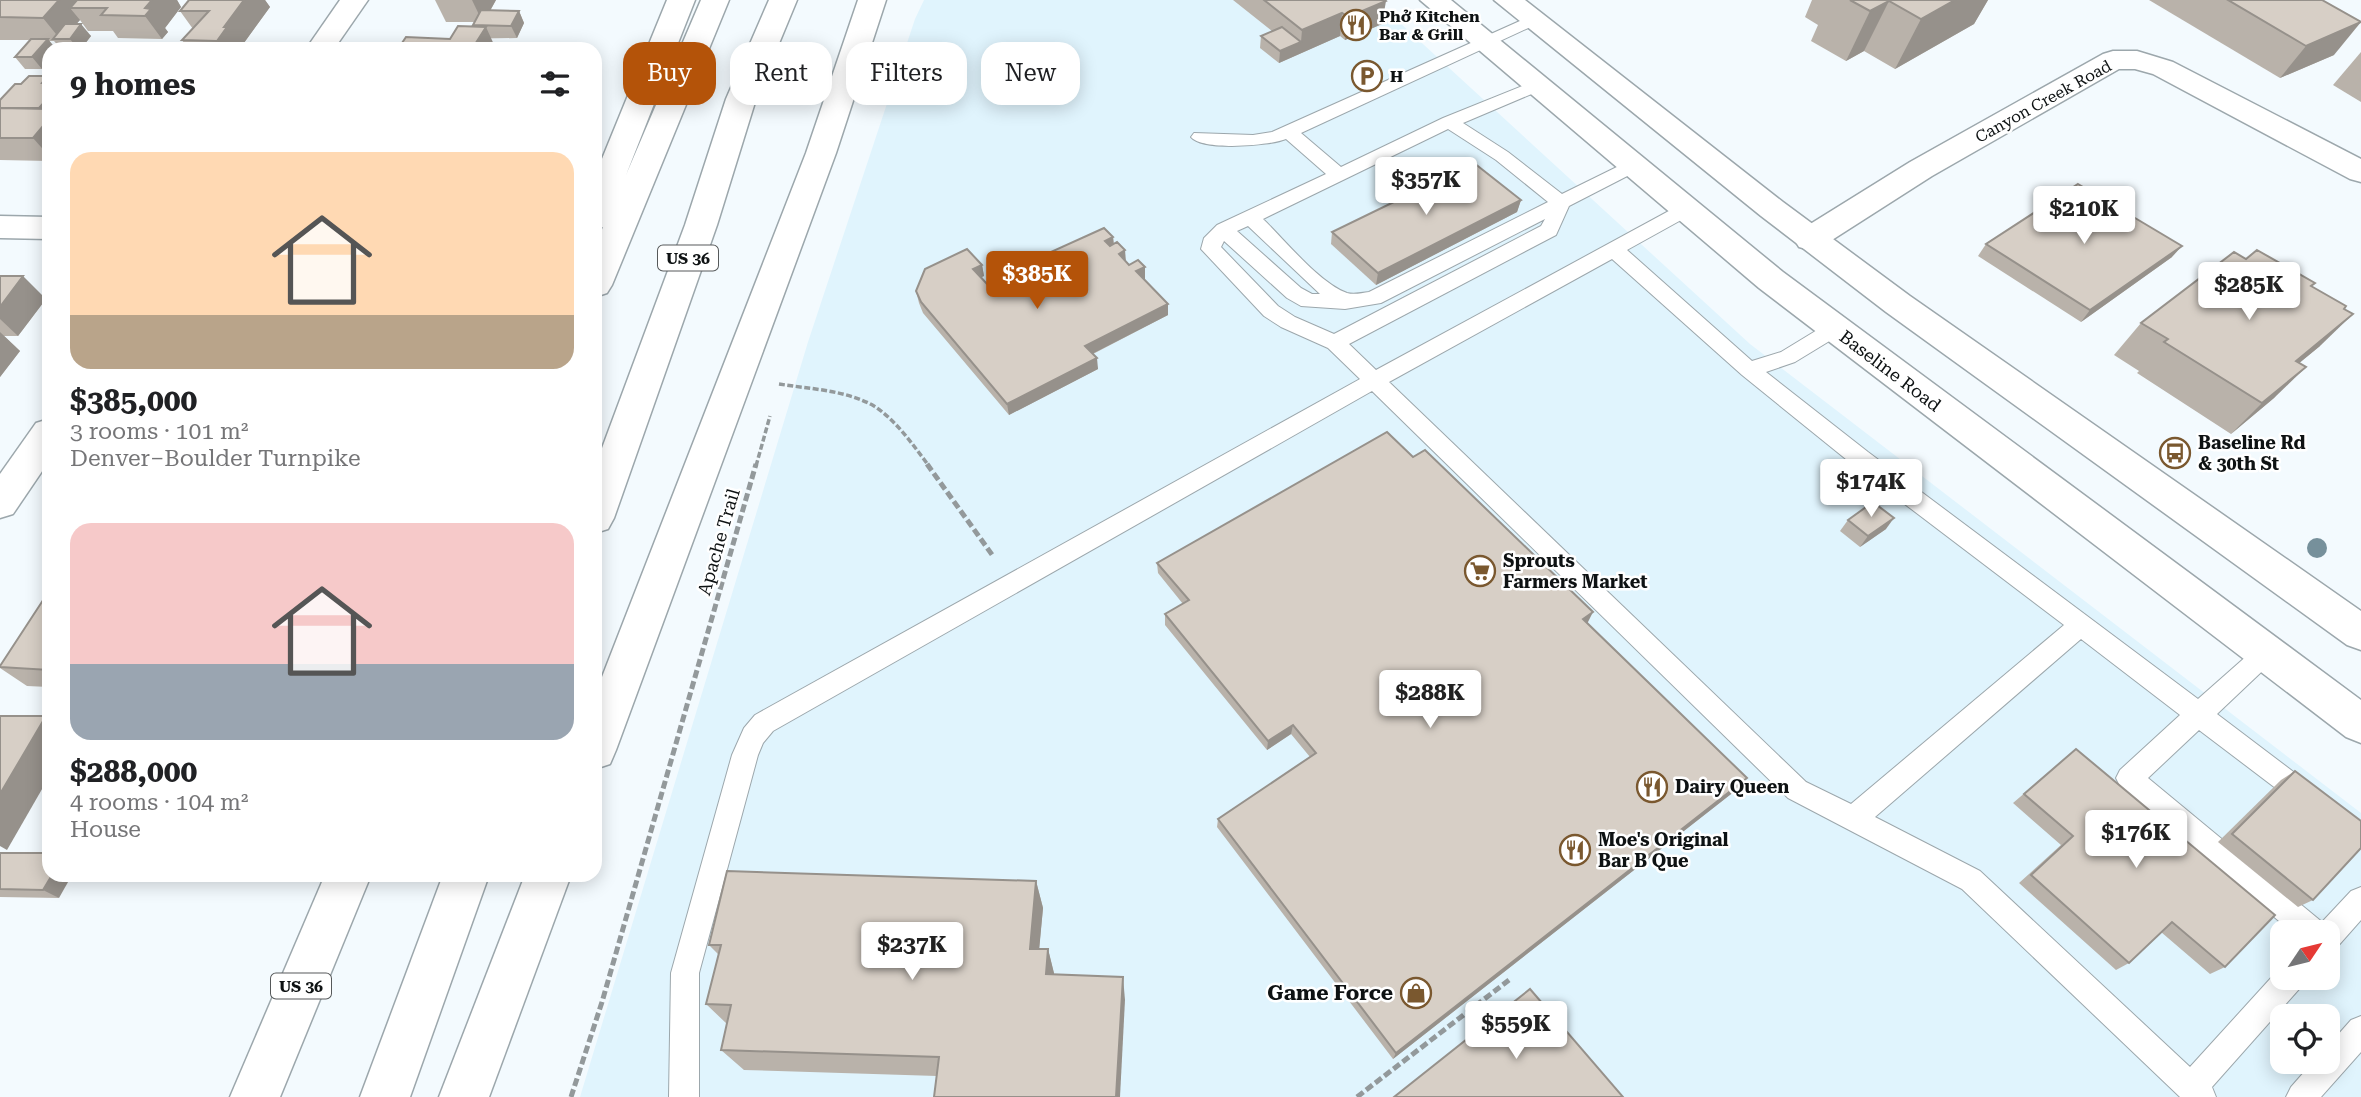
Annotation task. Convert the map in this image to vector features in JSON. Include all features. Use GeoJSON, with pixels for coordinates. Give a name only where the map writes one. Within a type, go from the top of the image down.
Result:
{"type":"FeatureCollection","features":[{"type":"Feature","properties":{"kind":"main road"},"geometry":{"type":"LineString","coordinates":[[325,42],[354,0]]}},
{"type":"Feature","properties":{"kind":"main road"},"geometry":{"type":"LineString","coordinates":[[602,199],[623,140],[681,0]]}},
{"type":"Feature","properties":{"kind":"main road"},"geometry":{"type":"LineString","coordinates":[[602,268],[715,0]]}},
{"type":"Feature","properties":{"kind":"main road","name":"US 36"},"geometry":{"type":"LineString","coordinates":[[602,498],[701,225],[741,99],[783,0]]}},
{"type":"Feature","properties":{"kind":"main road"},"geometry":{"type":"LineString","coordinates":[[602,732],[821,153],[872,0]]}},
{"type":"Feature","properties":{"kind":"main road","name":"Baseline Road"},"geometry":{"type":"LineString","coordinates":[[1434,0],[1685,210],[1834,329],[2361,724]]}},
{"type":"Feature","properties":{"kind":"main road"},"geometry":{"type":"LineString","coordinates":[[1508,0],[1810,239],[2361,633]]}},
{"type":"Feature","properties":{"kind":"main road","name":"Canyon Creek Road"},"geometry":{"type":"LineString","coordinates":[[1810,239],[1921,169],[2113,60],[2137,60],[2163,68],[2361,172]]}},
{"type":"Feature","properties":{"kind":"main road"},"geometry":{"type":"LineString","coordinates":[[0,227],[42,228]]}},
{"type":"Feature","properties":{"kind":"main road"},"geometry":{"type":"LineString","coordinates":[[0,503],[42,443]]}},
{"type":"Feature","properties":{"kind":"main road","name":"US 36"},"geometry":{"type":"LineString","coordinates":[[255,1097],[345,882]]}},
{"type":"Feature","properties":{"kind":"main road"},"geometry":{"type":"LineString","coordinates":[[385,1097],[463,882]]}},
{"type":"Feature","properties":{"kind":"main road"},"geometry":{"type":"LineString","coordinates":[[464,1097],[545,882]]}},
{"type":"Feature","properties":{"kind":"lane"},"geometry":{"type":"LineString","coordinates":[[1200,137],[1253,141],[1289,132],[1533,20]]}},
{"type":"Feature","properties":{"kind":"lane"},"geometry":{"type":"LineString","coordinates":[[1535,86],[1449,122],[1224,230],[1211,243],[1211,249],[1271,311],[1288,322],[1335,343],[1797,790],[1971,880],[2196,1092],[2280,990]]}},
{"type":"Feature","properties":{"kind":"lane"},"geometry":{"type":"LineString","coordinates":[[1449,122],[1502,156],[1561,204]]}},
{"type":"Feature","properties":{"kind":"lane"},"geometry":{"type":"LineString","coordinates":[[1289,132],[1339,175]]}},
{"type":"Feature","properties":{"kind":"lane"},"geometry":{"type":"LineString","coordinates":[[1224,230],[1294,293],[1308,301],[1356,302],[1374,298],[1633,166]]}},
{"type":"Feature","properties":{"kind":"lane"},"geometry":{"type":"LineString","coordinates":[[1335,343],[1549,230],[1561,204]]}},
{"type":"Feature","properties":{"kind":"lane"},"geometry":{"type":"LineString","coordinates":[[684,1097],[685,973],[745,755],[753,736],[764,723],[1612,248],[1685,210]]}},
{"type":"Feature","properties":{"kind":"lane"},"geometry":{"type":"LineString","coordinates":[[1250,218],[1325,288],[1340,298],[1356,302]]}},
{"type":"Feature","properties":{"kind":"lane"},"geometry":{"type":"LineString","coordinates":[[1612,248],[1749,370],[1860,458],[2329,814]]}},
{"type":"Feature","properties":{"kind":"lane"},"geometry":{"type":"LineString","coordinates":[[1749,370],[1788,357],[1834,329]]}},
{"type":"Feature","properties":{"kind":"lane"},"geometry":{"type":"LineString","coordinates":[[1854,818],[2081,625]]}},
{"type":"Feature","properties":{"kind":"lane"},"geometry":{"type":"LineString","coordinates":[[2266,653],[2129,778],[2298,920]]}},
{"type":"Feature","properties":{"kind":"lane"},"geometry":{"type":"LineString","coordinates":[[2340,924],[2360,904]]}},
{"type":"Feature","properties":{"kind":"lane"},"geometry":{"type":"LineString","coordinates":[[2301,1097],[2361,1030]]}},
{"type":"Feature","properties":{"kind":"path"},"geometry":{"type":"LineString","coordinates":[[775,397],[783,371]]}},
{"type":"Feature","properties":{"kind":"path"},"geometry":{"type":"LineString","coordinates":[[779,384],[831,392],[875,407],[900,429],[1012,583]]}},
{"type":"Feature","properties":{"kind":"path","name":"Apache Trail"},"geometry":{"type":"LineString","coordinates":[[571,1097],[603,1002],[771,411]]}},
{"type":"Feature","properties":{"kind":"path"},"geometry":{"type":"LineString","coordinates":[[1357,1097],[1509,981]]}},
{"type":"Feature","properties":{"kind":"shaded area"},"geometry":{"type":"Polygon","coordinates":[[[924,0],[1375,0],[1750,344],[2361,813],[2361,1097],[580,1097],[808,342],[887,105],[967,105],[967,42],[907,42],[924,0]]]}},
{"type":"Feature","properties":{"kind":"building"},"geometry":{"type":"Polygon","coordinates":[[[0,0],[59,0],[43,18],[0,17],[0,0]]]}},
{"type":"Feature","properties":{"kind":"building"},"geometry":{"type":"Polygon","coordinates":[[[77,0],[152,0],[145,8],[151,9],[145,16],[101,15],[107,8],[70,8],[77,0]]]}},
{"type":"Feature","properties":{"kind":"building"},"geometry":{"type":"Polygon","coordinates":[[[189,0],[244,0],[217,41],[182,40],[209,11],[180,11],[189,0]]]}},
{"type":"Feature","properties":{"kind":"building"},"geometry":{"type":"Polygon","coordinates":[[[1264,0],[1386,1],[1348,17],[1342,13],[1302,30],[1264,0]]]}},
{"type":"Feature","properties":{"kind":"building"},"geometry":{"type":"Polygon","coordinates":[[[1850,0],[1955,0],[1921,19],[1889,1],[1870,11],[1850,0]]]}},
{"type":"Feature","properties":{"kind":"building"},"geometry":{"type":"Polygon","coordinates":[[[2228,0],[2322,0],[2361,22],[2306,46],[2228,0]]]}},
{"type":"Feature","properties":{"kind":"building"},"geometry":{"type":"Polygon","coordinates":[[[481,10],[519,11],[511,26],[473,25],[481,10]]]}},
{"type":"Feature","properties":{"kind":"building"},"geometry":{"type":"Polygon","coordinates":[[[65,24],[81,24],[70,39],[53,39],[65,24]]]}},
{"type":"Feature","properties":{"kind":"building"},"geometry":{"type":"Polygon","coordinates":[[[458,26],[486,27],[476,42],[403,42],[406,37],[450,39],[458,26]]]}},
{"type":"Feature","properties":{"kind":"building"},"geometry":{"type":"Polygon","coordinates":[[[1282,27],[1301,42],[1280,51],[1261,36],[1282,27]]]}},
{"type":"Feature","properties":{"kind":"building"},"geometry":{"type":"Polygon","coordinates":[[[31,39],[48,39],[42,42],[32,57],[15,57],[31,39]]]}},
{"type":"Feature","properties":{"kind":"building"},"geometry":{"type":"Polygon","coordinates":[[[29,76],[42,76],[42,105],[39,108],[0,108],[0,100],[15,84],[21,84],[29,76]]]}},
{"type":"Feature","properties":{"kind":"building"},"geometry":{"type":"Polygon","coordinates":[[[0,108],[42,109],[42,127],[33,138],[0,138],[0,108]]]}},
{"type":"Feature","properties":{"kind":"building"},"geometry":{"type":"Polygon","coordinates":[[[1474,163],[1521,200],[1378,273],[1332,232],[1474,163]]]}},
{"type":"Feature","properties":{"kind":"building"},"geometry":{"type":"Polygon","coordinates":[[[2078,184],[2182,246],[2090,310],[1986,244],[2078,184]]]}},
{"type":"Feature","properties":{"kind":"building"},"geometry":{"type":"Polygon","coordinates":[[[1104,228],[1113,237],[1105,241],[1110,246],[1117,242],[1125,250],[1119,254],[1129,265],[1138,260],[1145,267],[1136,271],[1168,304],[1085,346],[1097,358],[1007,404],[921,302],[916,291],[925,269],[967,249],[982,265],[973,269],[988,285],[1011,274],[1009,271],[1104,228]]]}},
{"type":"Feature","properties":{"kind":"building"},"geometry":{"type":"Polygon","coordinates":[[[2257,250],[2315,283],[2311,286],[2346,306],[2344,309],[2353,314],[2296,361],[2306,367],[2262,403],[2164,342],[2168,339],[2141,323],[2234,252],[2246,259],[2257,250]]]}},
{"type":"Feature","properties":{"kind":"building"},"geometry":{"type":"Polygon","coordinates":[[[0,276],[23,276],[0,307],[0,276]]]}},
{"type":"Feature","properties":{"kind":"building"},"geometry":{"type":"Polygon","coordinates":[[[1387,432],[1413,457],[1425,450],[1593,612],[1583,619],[1747,778],[1396,1053],[1218,819],[1316,753],[1293,725],[1268,741],[1165,614],[1189,600],[1157,563],[1387,432]]]}},
{"type":"Feature","properties":{"kind":"building"},"geometry":{"type":"Polygon","coordinates":[[[1873,502],[1894,518],[1868,536],[1848,520],[1873,502]]]}},
{"type":"Feature","properties":{"kind":"building"},"geometry":{"type":"Polygon","coordinates":[[[42,602],[42,670],[0,666],[42,602]]]}},
{"type":"Feature","properties":{"kind":"building"},"geometry":{"type":"Polygon","coordinates":[[[0,716],[42,716],[42,723],[0,794],[0,716]]]}},
{"type":"Feature","properties":{"kind":"building"},"geometry":{"type":"Polygon","coordinates":[[[2076,749],[2275,915],[2225,967],[2172,922],[2129,963],[2031,875],[2073,836],[2024,794],[2076,749]]]}},
{"type":"Feature","properties":{"kind":"building"},"geometry":{"type":"Polygon","coordinates":[[[2295,771],[2361,821],[2361,848],[2313,900],[2232,834],[2295,771]]]}},
{"type":"Feature","properties":{"kind":"building"},"geometry":{"type":"Polygon","coordinates":[[[0,853],[42,853],[42,882],[48,882],[43,890],[0,889],[0,853]]]}},
{"type":"Feature","properties":{"kind":"building"},"geometry":{"type":"Polygon","coordinates":[[[727,871],[1036,881],[1030,949],[1048,949],[1046,974],[1123,977],[1116,1097],[934,1097],[939,1057],[721,1050],[731,1005],[706,1004],[721,945],[709,945],[727,871]]]}},
{"type":"Feature","properties":{"kind":"building"},"geometry":{"type":"Polygon","coordinates":[[[1530,989],[1623,1097],[1394,1097],[1530,989]]]}},
{"type":"Feature","properties":{"kind":"place","name":"Phở Kitchen Bar & Grill"},"geometry":{"type":"Point","coordinates":[1356,25]}},
{"type":"Feature","properties":{"kind":"place","name":"H"},"geometry":{"type":"Point","coordinates":[1367,76]}},
{"type":"Feature","properties":{"kind":"place","name":"Baseline Rd & 30th St"},"geometry":{"type":"Point","coordinates":[2175,453]}},
{"type":"Feature","properties":{"kind":"place","name":"Sprouts Farmers Market"},"geometry":{"type":"Point","coordinates":[1480,571]}},
{"type":"Feature","properties":{"kind":"place","name":"Dairy Queen"},"geometry":{"type":"Point","coordinates":[1652,787]}},
{"type":"Feature","properties":{"kind":"place","name":"Moe's Original Bar B Que"},"geometry":{"type":"Point","coordinates":[1575,850]}},
{"type":"Feature","properties":{"kind":"place","name":"Game Force"},"geometry":{"type":"Point","coordinates":[1416,993]}}]}
